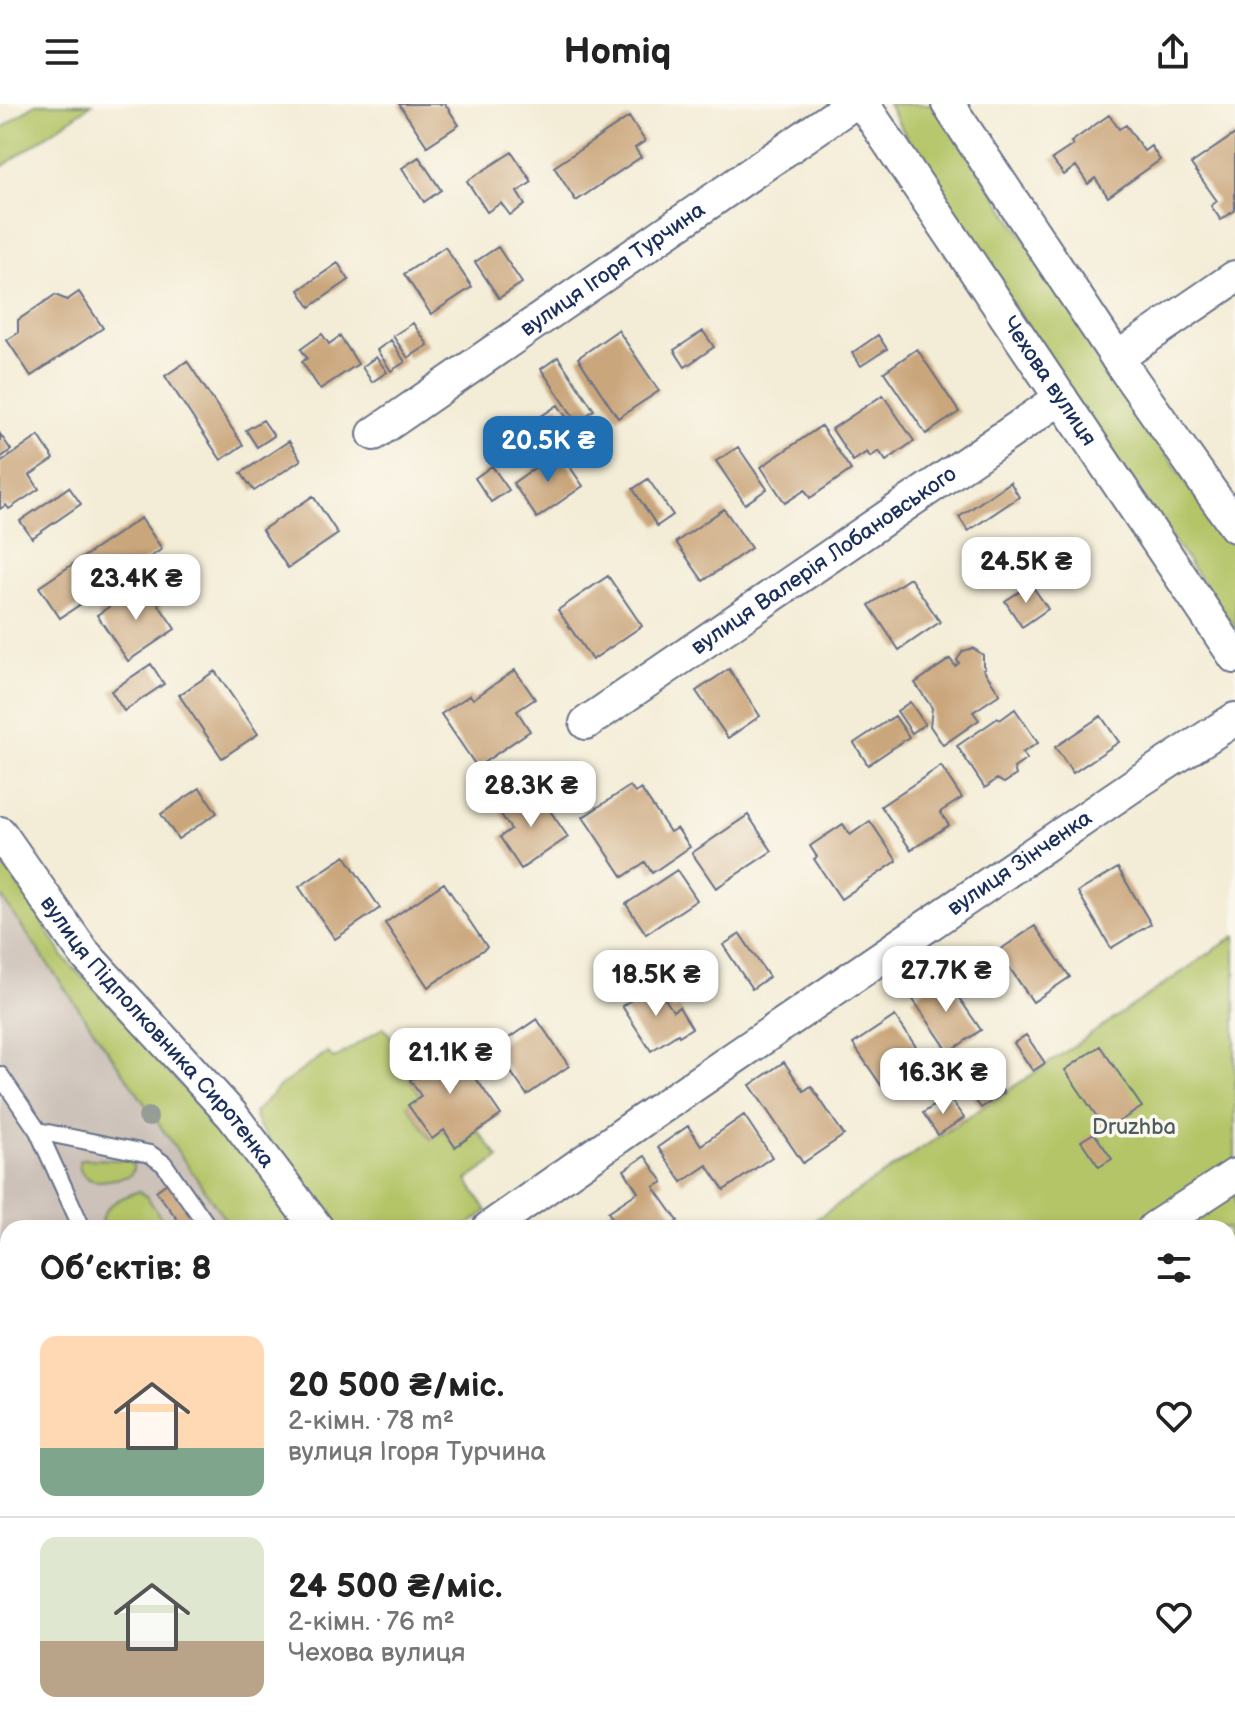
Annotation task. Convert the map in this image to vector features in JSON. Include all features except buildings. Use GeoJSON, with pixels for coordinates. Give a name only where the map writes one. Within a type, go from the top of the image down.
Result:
{"type":"FeatureCollection","features":[{"type":"Feature","properties":{"kind":"street","name":"вулиця Ігоря Турчина"},"geometry":{"type":"LineString","coordinates":[[374,434],[852,104]]}},
{"type":"Feature","properties":{"kind":"street","name":"Чехова вулиця"},"geometry":{"type":"LineString","coordinates":[[863,104],[1235,657]]}},
{"type":"Feature","properties":{"kind":"street"},"geometry":{"type":"LineString","coordinates":[[948,104],[1117,358],[1235,526]]}},
{"type":"Feature","properties":{"kind":"street"},"geometry":{"type":"LineString","coordinates":[[1117,358],[1235,277]]}},
{"type":"Feature","properties":{"kind":"street","name":"вулиця Валерія Лобановського"},"geometry":{"type":"LineString","coordinates":[[586,723],[1061,398]]}},
{"type":"Feature","properties":{"kind":"street","name":"вулиця Зінченка"},"geometry":{"type":"LineString","coordinates":[[501,1220],[1141,780],[1235,719]]}},
{"type":"Feature","properties":{"kind":"street","name":"вулиця Підполковника Сиротенка"},"geometry":{"type":"LineString","coordinates":[[0,833],[83,952],[232,1115],[311,1220]]}},
{"type":"Feature","properties":{"kind":"street"},"geometry":{"type":"LineString","coordinates":[[1166,1220],[1235,1175]]}},
{"type":"Feature","properties":{"kind":"lane"},"geometry":{"type":"LineString","coordinates":[[0,1075],[38,1131],[78,1220]]}},
{"type":"Feature","properties":{"kind":"lane"},"geometry":{"type":"LineString","coordinates":[[38,1131],[150,1154],[164,1164],[203,1220]]}},
{"type":"Feature","properties":{"kind":"shaded area"},"geometry":{"type":"Polygon","coordinates":[[[0,895],[225,1220],[0,1220],[0,895]]]}},
{"type":"Feature","properties":{"kind":"green space"},"geometry":{"type":"Polygon","coordinates":[[[35,104],[92,104],[0,168],[0,130],[35,104]]]}},
{"type":"Feature","properties":{"kind":"green space"},"geometry":{"type":"Polygon","coordinates":[[[888,104],[935,104],[1189,487],[1235,546],[1235,628],[1063,384],[912,147],[888,104]]]}},
{"type":"Feature","properties":{"kind":"green space"},"geometry":{"type":"Polygon","coordinates":[[[0,860],[29,899],[64,958],[137,1033],[161,1065],[230,1134],[266,1181],[288,1220],[225,1220],[0,895],[0,860]]]}},
{"type":"Feature","properties":{"kind":"green space","name":"Druzhba"},"geometry":{"type":"Polygon","coordinates":[[[1235,936],[1235,1220],[815,1220],[1235,936]]]}},
{"type":"Feature","properties":{"kind":"green space"},"geometry":{"type":"Polygon","coordinates":[[[384,1027],[417,1075],[410,1080],[421,1096],[408,1105],[431,1139],[444,1130],[456,1146],[478,1131],[499,1158],[467,1180],[487,1211],[475,1220],[325,1220],[258,1125],[254,1113],[279,1087],[327,1052],[334,1059],[384,1027]]]}},
{"type":"Feature","properties":{"kind":"green space"},"geometry":{"type":"Polygon","coordinates":[[[128,1160],[133,1165],[133,1171],[129,1176],[90,1180],[80,1170],[79,1161],[128,1160]]]}},
{"type":"Feature","properties":{"kind":"green space"},"geometry":{"type":"Polygon","coordinates":[[[139,1191],[147,1197],[163,1220],[101,1220],[107,1208],[139,1191]]]}}]}
